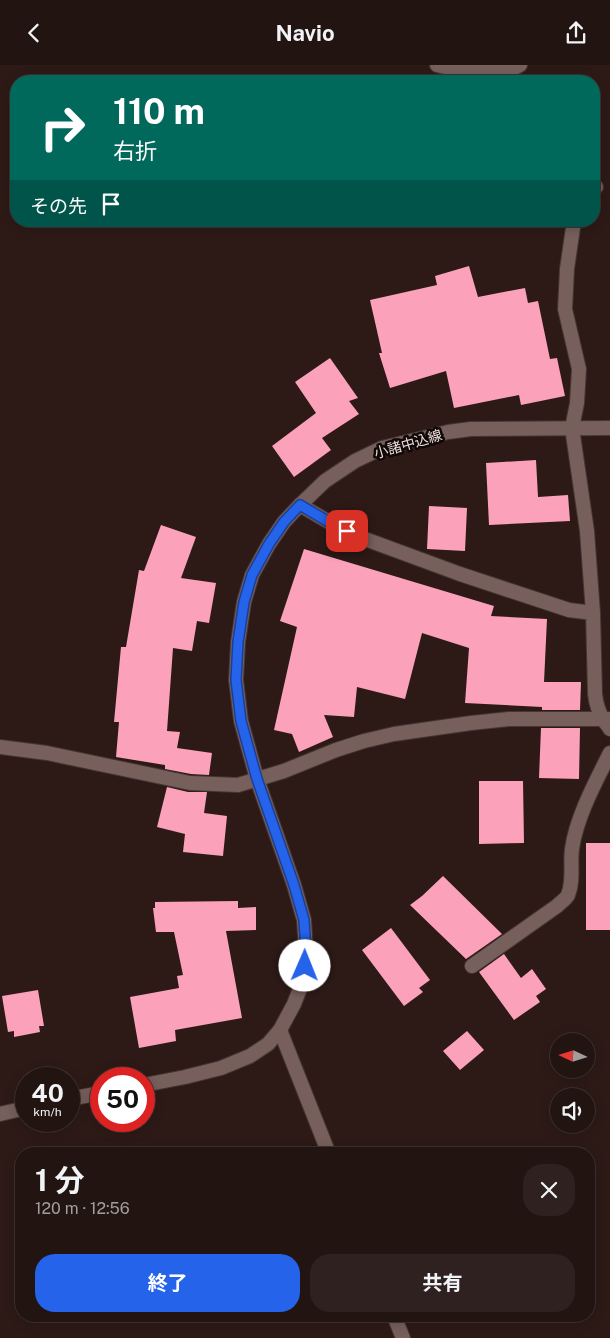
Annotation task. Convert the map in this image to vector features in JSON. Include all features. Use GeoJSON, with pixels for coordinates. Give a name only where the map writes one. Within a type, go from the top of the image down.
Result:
{"type":"FeatureCollection","features":[{"type":"Feature","properties":{"kind":"main road"},"geometry":{"type":"LineString","coordinates":[[437,65],[493,71],[510,69],[520,65]]}},
{"type":"Feature","properties":{"kind":"main road"},"geometry":{"type":"LineString","coordinates":[[573,227],[567,269],[565,309],[579,369],[577,403],[572,428],[587,531],[594,613],[595,694],[597,707],[608,722]]}},
{"type":"Feature","properties":{"kind":"main road","name":"小諸中込線"},"geometry":{"type":"LineString","coordinates":[[155,1083],[221,1068],[250,1056],[268,1044],[280,1030],[294,1005],[304,981],[306,952],[304,920],[294,885],[257,779],[241,721],[236,680],[239,634],[244,602],[252,575],[284,522],[325,481],[355,461],[382,448],[448,432],[471,429],[610,428]]}},
{"type":"Feature","properties":{"kind":"main road"},"geometry":{"type":"LineString","coordinates":[[300,505],[329,522],[365,539],[434,565],[569,610],[594,613]]}},
{"type":"Feature","properties":{"kind":"main road"},"geometry":{"type":"LineString","coordinates":[[0,747],[47,753],[190,783],[238,785],[284,771],[364,741],[394,734],[509,719],[608,722]]}},
{"type":"Feature","properties":{"kind":"main road"},"geometry":{"type":"LineString","coordinates":[[472,966],[568,896],[571,884],[571,858],[574,837],[579,821],[610,753]]}},
{"type":"Feature","properties":{"kind":"main road"},"geometry":{"type":"LineString","coordinates":[[280,1030],[326,1147]]}},
{"type":"Feature","properties":{"kind":"main road"},"geometry":{"type":"LineString","coordinates":[[0,1114],[15,1111]]}},
{"type":"Feature","properties":{"kind":"main road"},"geometry":{"type":"LineString","coordinates":[[396,1322],[402,1338]]}},
{"type":"Feature","properties":{"kind":"building"},"geometry":{"type":"Polygon","coordinates":[[[469,266],[478,297],[525,288],[528,303],[538,301],[550,359],[557,358],[565,396],[521,405],[519,395],[454,408],[446,371],[390,388],[379,353],[382,353],[370,300],[437,285],[435,276],[469,266]]]}},
{"type":"Feature","properties":{"kind":"building"},"geometry":{"type":"Polygon","coordinates":[[[330,358],[358,398],[349,401],[359,414],[322,438],[331,450],[294,477],[272,446],[316,413],[295,382],[330,358]]]}},
{"type":"Feature","properties":{"kind":"building"},"geometry":{"type":"Polygon","coordinates":[[[536,460],[538,497],[568,495],[570,521],[489,525],[486,463],[536,460]]]}},
{"type":"Feature","properties":{"kind":"building"},"geometry":{"type":"Polygon","coordinates":[[[429,506],[467,508],[465,551],[427,549],[429,506]]]}},
{"type":"Feature","properties":{"kind":"building"},"geometry":{"type":"Polygon","coordinates":[[[161,525],[196,537],[181,578],[216,583],[209,623],[197,621],[192,651],[173,648],[167,731],[180,732],[177,748],[212,753],[209,775],[165,769],[165,765],[116,757],[119,722],[114,722],[121,647],[126,647],[139,570],[144,571],[161,525]]]}},
{"type":"Feature","properties":{"kind":"building"},"geometry":{"type":"Polygon","coordinates":[[[304,549],[494,606],[491,616],[547,619],[544,682],[581,682],[580,710],[542,710],[542,707],[465,703],[469,648],[422,633],[405,699],[357,687],[354,717],[324,715],[333,737],[299,752],[292,734],[274,730],[297,627],[280,621],[304,549]]]}},
{"type":"Feature","properties":{"kind":"building"},"geometry":{"type":"Polygon","coordinates":[[[541,728],[580,728],[579,779],[539,778],[541,728]]]}},
{"type":"Feature","properties":{"kind":"building"},"geometry":{"type":"Polygon","coordinates":[[[479,781],[523,781],[524,843],[479,844],[479,781]]]}},
{"type":"Feature","properties":{"kind":"building"},"geometry":{"type":"Polygon","coordinates":[[[167,787],[188,792],[207,792],[204,813],[227,816],[223,856],[183,852],[185,834],[157,827],[167,787]]]}},
{"type":"Feature","properties":{"kind":"building"},"geometry":{"type":"Polygon","coordinates":[[[586,843],[610,843],[610,930],[586,930],[586,843]]]}},
{"type":"Feature","properties":{"kind":"building"},"geometry":{"type":"Polygon","coordinates":[[[443,876],[502,934],[466,959],[410,905],[443,876]]]}},
{"type":"Feature","properties":{"kind":"building"},"geometry":{"type":"Polygon","coordinates":[[[238,901],[238,908],[256,907],[256,930],[226,931],[242,1018],[175,1030],[176,1041],[139,1048],[130,997],[179,988],[177,976],[183,975],[174,932],[156,932],[153,908],[155,908],[155,902],[238,901]]]}},
{"type":"Feature","properties":{"kind":"building"},"geometry":{"type":"Polygon","coordinates":[[[391,928],[430,980],[419,988],[423,992],[404,1006],[362,950],[391,928]]]}},
{"type":"Feature","properties":{"kind":"building"},"geometry":{"type":"Polygon","coordinates":[[[504,954],[521,978],[532,969],[546,989],[536,996],[540,1002],[514,1020],[479,972],[504,954]]]}},
{"type":"Feature","properties":{"kind":"building"},"geometry":{"type":"Polygon","coordinates":[[[38,990],[44,1026],[39,1026],[40,1032],[14,1037],[14,1031],[8,1032],[2,996],[38,990]]]}},
{"type":"Feature","properties":{"kind":"building"},"geometry":{"type":"Polygon","coordinates":[[[467,1031],[484,1050],[460,1070],[443,1051],[467,1031]]]}},
{"type":"Feature","properties":{"kind":"route"},"geometry":{"type":"LineString","coordinates":[[305,966],[304,920],[294,885],[257,779],[241,721],[236,680],[238,642],[244,602],[252,575],[284,522],[300,505],[347,531]]}}]}
